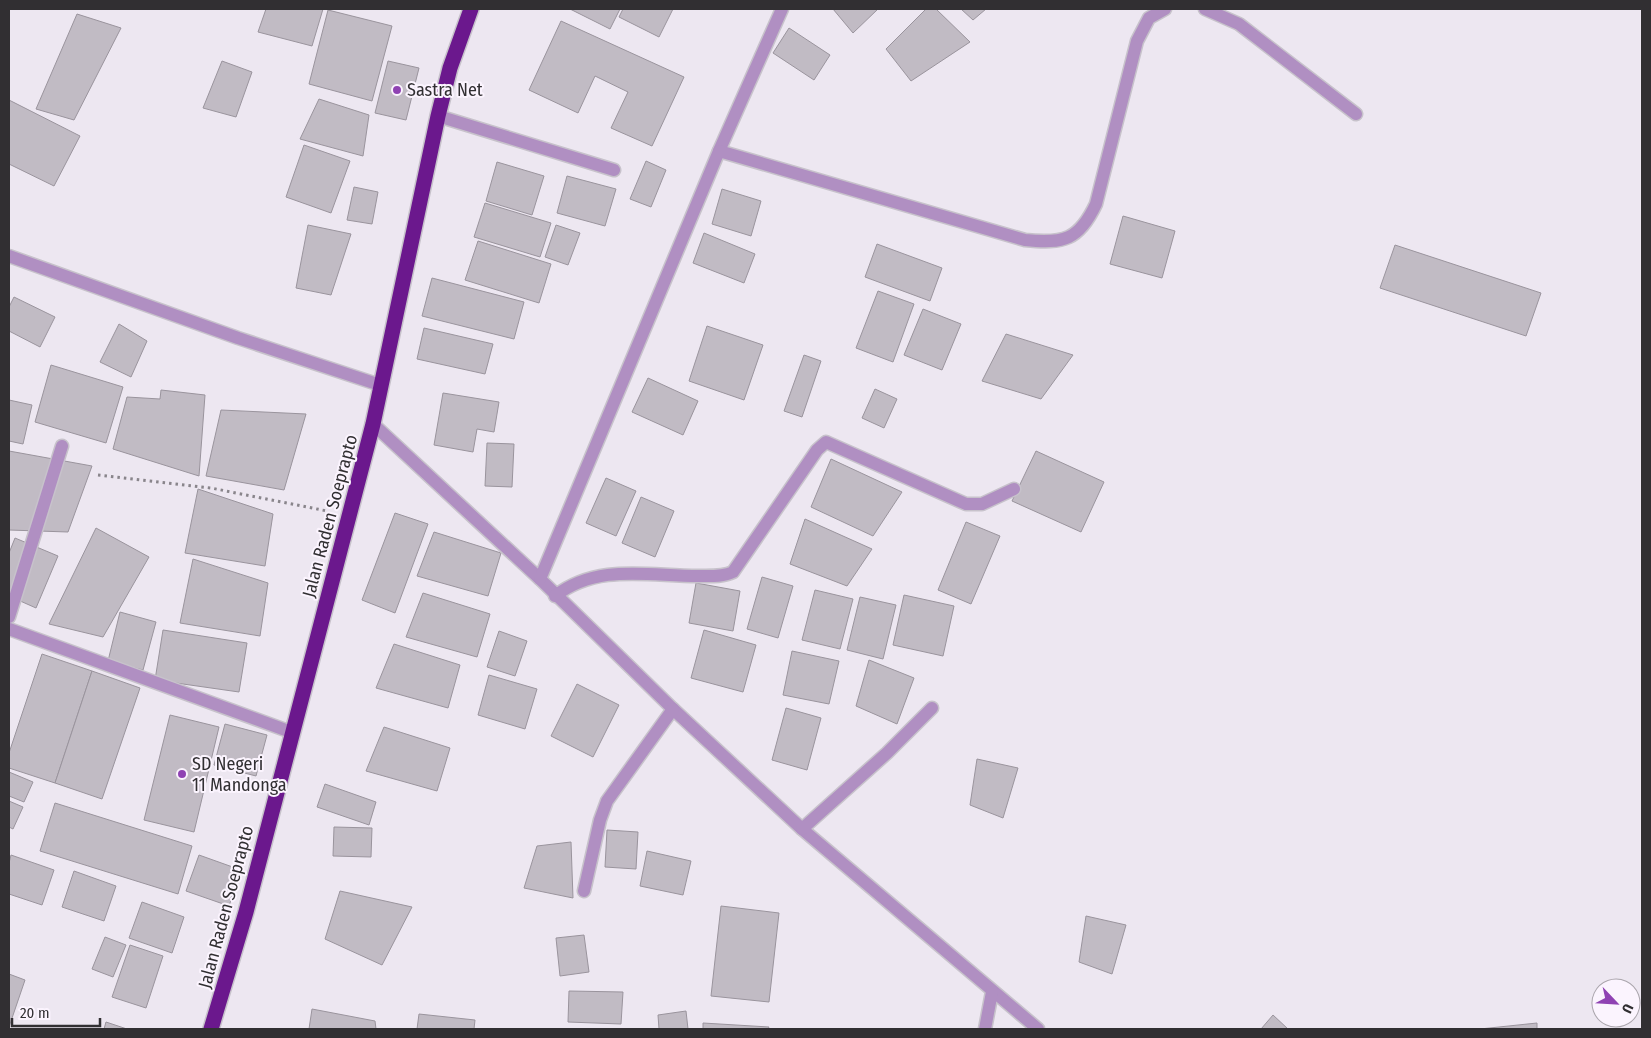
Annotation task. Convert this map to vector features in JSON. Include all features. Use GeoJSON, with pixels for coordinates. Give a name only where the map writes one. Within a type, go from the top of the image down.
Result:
{"type":"FeatureCollection","features":[{"type":"Feature","properties":{"kind":"highway","name":"Jalan Raden Soeprapto"},"geometry":{"type":"LineString","coordinates":[[211,1029],[246,912],[350,515],[373,424],[438,116],[450,68],[471,9]]}},
{"type":"Feature","properties":{"kind":"street"},"geometry":{"type":"LineString","coordinates":[[540,580],[719,151],[782,9]]}},
{"type":"Feature","properties":{"kind":"street"},"geometry":{"type":"LineString","coordinates":[[719,151],[1025,240],[1043,242],[1072,237],[1088,221],[1096,204],[1137,41],[1149,18],[1165,9]]}},
{"type":"Feature","properties":{"kind":"street"},"geometry":{"type":"LineString","coordinates":[[1205,9],[1239,24],[1356,114]]}},
{"type":"Feature","properties":{"kind":"street"},"geometry":{"type":"LineString","coordinates":[[438,116],[614,170]]}},
{"type":"Feature","properties":{"kind":"street"},"geometry":{"type":"LineString","coordinates":[[9,256],[238,338],[380,385]]}},
{"type":"Feature","properties":{"kind":"street"},"geometry":{"type":"LineString","coordinates":[[373,424],[802,829],[992,992],[1038,1029]]}},
{"type":"Feature","properties":{"kind":"street"},"geometry":{"type":"LineString","coordinates":[[555,596],[579,581],[615,573],[715,576],[733,572],[817,450],[826,442],[966,504],[982,504],[1014,489]]}},
{"type":"Feature","properties":{"kind":"street"},"geometry":{"type":"LineString","coordinates":[[9,617],[62,446]]}},
{"type":"Feature","properties":{"kind":"street"},"geometry":{"type":"LineString","coordinates":[[9,629],[292,732]]}},
{"type":"Feature","properties":{"kind":"street"},"geometry":{"type":"LineString","coordinates":[[802,829],[887,753],[932,708]]}},
{"type":"Feature","properties":{"kind":"street"},"geometry":{"type":"LineString","coordinates":[[584,891],[600,820],[607,801],[673,709]]}},
{"type":"Feature","properties":{"kind":"street"},"geometry":{"type":"LineString","coordinates":[[985,1029],[992,992]]}},
{"type":"Feature","properties":{"kind":"path"},"geometry":{"type":"LineString","coordinates":[[98,475],[211,488],[350,515]]}},
{"type":"Feature","properties":{"kind":"building"},"geometry":{"type":"Polygon","coordinates":[[[266,9],[323,9],[312,46],[258,32],[266,9]]]}},
{"type":"Feature","properties":{"kind":"building"},"geometry":{"type":"Polygon","coordinates":[[[570,9],[620,9],[610,29],[570,9]]]}},
{"type":"Feature","properties":{"kind":"building"},"geometry":{"type":"Polygon","coordinates":[[[623,9],[673,9],[659,37],[619,17],[623,9]]]}},
{"type":"Feature","properties":{"kind":"building"},"geometry":{"type":"Polygon","coordinates":[[[833,9],[878,9],[853,33],[833,9]]]}},
{"type":"Feature","properties":{"kind":"building"},"geometry":{"type":"Polygon","coordinates":[[[926,9],[936,9],[970,42],[911,81],[886,49],[926,9]]]}},
{"type":"Feature","properties":{"kind":"building"},"geometry":{"type":"Polygon","coordinates":[[[961,9],[986,9],[973,20],[961,9]]]}},
{"type":"Feature","properties":{"kind":"building"},"geometry":{"type":"Polygon","coordinates":[[[328,10],[392,26],[372,101],[309,84],[328,10]]]}},
{"type":"Feature","properties":{"kind":"building"},"geometry":{"type":"Polygon","coordinates":[[[77,14],[121,28],[74,120],[36,109],[77,14]]]}},
{"type":"Feature","properties":{"kind":"building"},"geometry":{"type":"Polygon","coordinates":[[[561,21],[684,77],[652,146],[611,128],[628,92],[595,76],[578,113],[529,90],[561,21]]]}},
{"type":"Feature","properties":{"kind":"building"},"geometry":{"type":"Polygon","coordinates":[[[789,28],[830,55],[814,80],[773,53],[789,28]]]}},
{"type":"Feature","properties":{"kind":"building"},"geometry":{"type":"Polygon","coordinates":[[[222,61],[252,72],[236,117],[203,108],[222,61]]]}},
{"type":"Feature","properties":{"kind":"building","name":"Sastra Net"},"geometry":{"type":"Polygon","coordinates":[[[388,61],[419,68],[406,120],[375,113],[388,61]]]}},
{"type":"Feature","properties":{"kind":"building"},"geometry":{"type":"Polygon","coordinates":[[[319,99],[369,115],[363,156],[300,139],[319,99]]]}},
{"type":"Feature","properties":{"kind":"building"},"geometry":{"type":"Polygon","coordinates":[[[9,100],[80,136],[54,186],[9,164],[9,100]]]}},
{"type":"Feature","properties":{"kind":"building"},"geometry":{"type":"Polygon","coordinates":[[[304,145],[350,161],[331,213],[286,197],[304,145]]]}},
{"type":"Feature","properties":{"kind":"building"},"geometry":{"type":"Polygon","coordinates":[[[646,161],[666,170],[651,207],[630,199],[646,161]]]}},
{"type":"Feature","properties":{"kind":"building"},"geometry":{"type":"Polygon","coordinates":[[[497,162],[544,176],[532,215],[486,201],[497,162]]]}},
{"type":"Feature","properties":{"kind":"building"},"geometry":{"type":"Polygon","coordinates":[[[567,176],[616,189],[605,226],[557,213],[567,176]]]}},
{"type":"Feature","properties":{"kind":"building"},"geometry":{"type":"Polygon","coordinates":[[[354,187],[378,192],[372,224],[347,220],[354,187]]]}},
{"type":"Feature","properties":{"kind":"building"},"geometry":{"type":"Polygon","coordinates":[[[722,189],[761,201],[751,236],[712,224],[722,189]]]}},
{"type":"Feature","properties":{"kind":"building"},"geometry":{"type":"Polygon","coordinates":[[[485,203],[551,223],[540,257],[474,237],[485,203]]]}},
{"type":"Feature","properties":{"kind":"building"},"geometry":{"type":"Polygon","coordinates":[[[1123,216],[1175,231],[1162,278],[1110,264],[1123,216]]]}},
{"type":"Feature","properties":{"kind":"building"},"geometry":{"type":"Polygon","coordinates":[[[308,225],[351,234],[331,295],[296,288],[308,225]]]}},
{"type":"Feature","properties":{"kind":"building"},"geometry":{"type":"Polygon","coordinates":[[[556,225],[580,233],[568,265],[545,257],[556,225]]]}},
{"type":"Feature","properties":{"kind":"building"},"geometry":{"type":"Polygon","coordinates":[[[704,233],[755,254],[744,283],[693,263],[704,233]]]}},
{"type":"Feature","properties":{"kind":"building"},"geometry":{"type":"Polygon","coordinates":[[[478,241],[551,264],[539,303],[465,280],[478,241]]]}},
{"type":"Feature","properties":{"kind":"building"},"geometry":{"type":"Polygon","coordinates":[[[877,244],[942,268],[930,301],[865,277],[877,244]]]}},
{"type":"Feature","properties":{"kind":"building"},"geometry":{"type":"Polygon","coordinates":[[[1395,245],[1541,293],[1526,336],[1380,288],[1395,245]]]}},
{"type":"Feature","properties":{"kind":"building"},"geometry":{"type":"Polygon","coordinates":[[[432,278],[524,302],[514,339],[422,316],[432,278]]]}},
{"type":"Feature","properties":{"kind":"building"},"geometry":{"type":"Polygon","coordinates":[[[878,291],[914,304],[893,362],[856,348],[878,291]]]}},
{"type":"Feature","properties":{"kind":"building"},"geometry":{"type":"Polygon","coordinates":[[[14,297],[55,317],[40,347],[9,331],[9,307],[14,297]]]}},
{"type":"Feature","properties":{"kind":"building"},"geometry":{"type":"Polygon","coordinates":[[[923,309],[961,324],[942,370],[904,355],[923,309]]]}},
{"type":"Feature","properties":{"kind":"building"},"geometry":{"type":"Polygon","coordinates":[[[119,324],[147,341],[131,377],[100,362],[119,324]]]}},
{"type":"Feature","properties":{"kind":"building"},"geometry":{"type":"Polygon","coordinates":[[[707,326],[763,345],[744,400],[689,381],[707,326]]]}},
{"type":"Feature","properties":{"kind":"building"},"geometry":{"type":"Polygon","coordinates":[[[424,328],[493,344],[485,374],[417,359],[424,328]]]}},
{"type":"Feature","properties":{"kind":"building"},"geometry":{"type":"Polygon","coordinates":[[[1006,334],[1073,355],[1041,399],[982,381],[1006,334]]]}},
{"type":"Feature","properties":{"kind":"building"},"geometry":{"type":"Polygon","coordinates":[[[804,355],[821,361],[802,417],[784,411],[804,355]]]}},
{"type":"Feature","properties":{"kind":"building"},"geometry":{"type":"Polygon","coordinates":[[[51,365],[123,387],[106,443],[35,422],[51,365]]]}},
{"type":"Feature","properties":{"kind":"building"},"geometry":{"type":"Polygon","coordinates":[[[648,378],[698,401],[683,435],[632,412],[648,378]]]}},
{"type":"Feature","properties":{"kind":"building"},"geometry":{"type":"Polygon","coordinates":[[[875,389],[897,399],[884,428],[862,418],[875,389]]]}},
{"type":"Feature","properties":{"kind":"building"},"geometry":{"type":"Polygon","coordinates":[[[161,390],[205,395],[199,476],[113,449],[127,397],[160,399],[161,390]]]}},
{"type":"Feature","properties":{"kind":"building"},"geometry":{"type":"Polygon","coordinates":[[[443,393],[499,402],[494,432],[477,429],[473,452],[434,445],[443,393]]]}},
{"type":"Feature","properties":{"kind":"building"},"geometry":{"type":"Polygon","coordinates":[[[9,400],[32,405],[23,444],[9,441],[9,400]]]}},
{"type":"Feature","properties":{"kind":"building"},"geometry":{"type":"Polygon","coordinates":[[[221,410],[306,414],[284,490],[206,476],[221,410]]]}},
{"type":"Feature","properties":{"kind":"building"},"geometry":{"type":"Polygon","coordinates":[[[487,443],[514,444],[512,487],[485,486],[487,443]]]}},
{"type":"Feature","properties":{"kind":"building"},"geometry":{"type":"Polygon","coordinates":[[[9,451],[92,466],[68,532],[9,530],[9,451]]]}},
{"type":"Feature","properties":{"kind":"building"},"geometry":{"type":"Polygon","coordinates":[[[1036,451],[1104,482],[1081,532],[1012,501],[1036,451]]]}},
{"type":"Feature","properties":{"kind":"building"},"geometry":{"type":"Polygon","coordinates":[[[831,459],[902,492],[873,536],[811,507],[831,459]]]}},
{"type":"Feature","properties":{"kind":"building"},"geometry":{"type":"Polygon","coordinates":[[[606,478],[636,491],[616,536],[586,523],[606,478]]]}},
{"type":"Feature","properties":{"kind":"building"},"geometry":{"type":"Polygon","coordinates":[[[198,489],[273,514],[265,566],[185,553],[198,489]]]}},
{"type":"Feature","properties":{"kind":"building"},"geometry":{"type":"Polygon","coordinates":[[[641,497],[674,511],[655,557],[622,543],[641,497]]]}},
{"type":"Feature","properties":{"kind":"building"},"geometry":{"type":"Polygon","coordinates":[[[395,513],[428,524],[395,613],[362,600],[395,513]]]}},
{"type":"Feature","properties":{"kind":"building"},"geometry":{"type":"Polygon","coordinates":[[[805,519],[872,549],[847,586],[790,564],[805,519]]]}},
{"type":"Feature","properties":{"kind":"building"},"geometry":{"type":"Polygon","coordinates":[[[966,522],[1000,536],[971,604],[938,590],[966,522]]]}},
{"type":"Feature","properties":{"kind":"building"},"geometry":{"type":"Polygon","coordinates":[[[96,528],[149,557],[103,637],[49,624],[96,528]]]}},
{"type":"Feature","properties":{"kind":"building"},"geometry":{"type":"Polygon","coordinates":[[[434,532],[501,553],[488,596],[417,576],[434,532]]]}},
{"type":"Feature","properties":{"kind":"building"},"geometry":{"type":"Polygon","coordinates":[[[15,538],[58,556],[36,608],[9,596],[9,553],[15,538]]]}},
{"type":"Feature","properties":{"kind":"building"},"geometry":{"type":"Polygon","coordinates":[[[193,559],[268,583],[260,636],[180,623],[193,559]]]}},
{"type":"Feature","properties":{"kind":"building"},"geometry":{"type":"Polygon","coordinates":[[[762,577],[793,586],[778,638],[747,629],[762,577]]]}},
{"type":"Feature","properties":{"kind":"building"},"geometry":{"type":"Polygon","coordinates":[[[696,583],[740,591],[733,631],[689,623],[696,583]]]}},
{"type":"Feature","properties":{"kind":"building"},"geometry":{"type":"Polygon","coordinates":[[[815,590],[853,599],[840,649],[802,640],[815,590]]]}},
{"type":"Feature","properties":{"kind":"building"},"geometry":{"type":"Polygon","coordinates":[[[423,593],[490,614],[477,657],[406,637],[423,593]]]}},
{"type":"Feature","properties":{"kind":"building"},"geometry":{"type":"Polygon","coordinates":[[[904,595],[954,606],[943,656],[893,645],[904,595]]]}},
{"type":"Feature","properties":{"kind":"building"},"geometry":{"type":"Polygon","coordinates":[[[860,597],[896,605],[883,659],[847,650],[860,597]]]}},
{"type":"Feature","properties":{"kind":"building"},"geometry":{"type":"Polygon","coordinates":[[[120,612],[156,622],[143,670],[108,661],[120,612]]]}},
{"type":"Feature","properties":{"kind":"building"},"geometry":{"type":"Polygon","coordinates":[[[163,630],[247,643],[239,692],[155,680],[163,630]]]}},
{"type":"Feature","properties":{"kind":"building"},"geometry":{"type":"Polygon","coordinates":[[[704,630],[756,645],[743,692],[691,678],[704,630]]]}},
{"type":"Feature","properties":{"kind":"building"},"geometry":{"type":"Polygon","coordinates":[[[499,631],[527,641],[515,676],[487,667],[499,631]]]}},
{"type":"Feature","properties":{"kind":"building"},"geometry":{"type":"Polygon","coordinates":[[[394,644],[460,665],[448,708],[376,688],[394,644]]]}},
{"type":"Feature","properties":{"kind":"building"},"geometry":{"type":"Polygon","coordinates":[[[792,651],[839,661],[829,704],[783,695],[792,651]]]}},
{"type":"Feature","properties":{"kind":"building"},"geometry":{"type":"Polygon","coordinates":[[[42,654],[92,671],[55,783],[9,768],[9,753],[42,654]]]}},
{"type":"Feature","properties":{"kind":"building"},"geometry":{"type":"Polygon","coordinates":[[[869,660],[914,678],[897,724],[856,706],[869,660]]]}},
{"type":"Feature","properties":{"kind":"building"},"geometry":{"type":"Polygon","coordinates":[[[92,671],[140,688],[102,799],[55,783],[92,671]]]}},
{"type":"Feature","properties":{"kind":"building"},"geometry":{"type":"Polygon","coordinates":[[[489,675],[537,689],[525,729],[478,715],[489,675]]]}},
{"type":"Feature","properties":{"kind":"building"},"geometry":{"type":"Polygon","coordinates":[[[577,684],[619,705],[593,757],[551,736],[577,684]]]}},
{"type":"Feature","properties":{"kind":"building"},"geometry":{"type":"Polygon","coordinates":[[[786,708],[821,718],[807,770],[772,760],[786,708]]]}},
{"type":"Feature","properties":{"kind":"building","name":"SD Negeri 11 Mandonga"},"geometry":{"type":"Polygon","coordinates":[[[170,715],[219,727],[194,832],[144,820],[170,715]]]}},
{"type":"Feature","properties":{"kind":"building"},"geometry":{"type":"Polygon","coordinates":[[[225,724],[267,735],[256,776],[214,765],[225,724]]]}},
{"type":"Feature","properties":{"kind":"building"},"geometry":{"type":"Polygon","coordinates":[[[384,727],[450,748],[437,791],[366,771],[384,727]]]}},
{"type":"Feature","properties":{"kind":"building"},"geometry":{"type":"Polygon","coordinates":[[[977,759],[1018,768],[1003,818],[970,805],[977,759]]]}},
{"type":"Feature","properties":{"kind":"building"},"geometry":{"type":"Polygon","coordinates":[[[9,772],[33,782],[24,802],[9,796],[9,772]]]}},
{"type":"Feature","properties":{"kind":"building"},"geometry":{"type":"Polygon","coordinates":[[[325,784],[376,802],[369,825],[317,807],[325,784]]]}},
{"type":"Feature","properties":{"kind":"building"},"geometry":{"type":"Polygon","coordinates":[[[9,801],[23,807],[13,829],[9,827],[9,801]]]}},
{"type":"Feature","properties":{"kind":"building"},"geometry":{"type":"Polygon","coordinates":[[[55,803],[192,846],[178,894],[40,851],[55,803]]]}},
{"type":"Feature","properties":{"kind":"building"},"geometry":{"type":"Polygon","coordinates":[[[334,827],[372,828],[371,857],[333,856],[334,827]]]}},
{"type":"Feature","properties":{"kind":"building"},"geometry":{"type":"Polygon","coordinates":[[[607,830],[638,832],[636,869],[605,867],[607,830]]]}},
{"type":"Feature","properties":{"kind":"building"},"geometry":{"type":"Polygon","coordinates":[[[571,842],[573,898],[524,888],[537,846],[571,842]]]}},
{"type":"Feature","properties":{"kind":"building"},"geometry":{"type":"Polygon","coordinates":[[[647,851],[691,861],[683,895],[640,886],[647,851]]]}},
{"type":"Feature","properties":{"kind":"building"},"geometry":{"type":"Polygon","coordinates":[[[11,855],[54,870],[42,905],[9,894],[9,863],[11,855]]]}},
{"type":"Feature","properties":{"kind":"building"},"geometry":{"type":"Polygon","coordinates":[[[199,855],[241,870],[229,906],[186,891],[199,855]]]}},
{"type":"Feature","properties":{"kind":"building"},"geometry":{"type":"Polygon","coordinates":[[[74,871],[116,886],[104,921],[62,907],[74,871]]]}},
{"type":"Feature","properties":{"kind":"building"},"geometry":{"type":"Polygon","coordinates":[[[340,891],[412,907],[382,965],[325,939],[340,891]]]}},
{"type":"Feature","properties":{"kind":"building"},"geometry":{"type":"Polygon","coordinates":[[[142,902],[184,917],[172,953],[129,938],[142,902]]]}},
{"type":"Feature","properties":{"kind":"building"},"geometry":{"type":"Polygon","coordinates":[[[721,906],[779,913],[769,1002],[711,996],[721,906]]]}},
{"type":"Feature","properties":{"kind":"building"},"geometry":{"type":"Polygon","coordinates":[[[1086,916],[1126,925],[1112,974],[1079,962],[1086,916]]]}},
{"type":"Feature","properties":{"kind":"building"},"geometry":{"type":"Polygon","coordinates":[[[584,935],[589,972],[560,976],[556,938],[584,935]]]}},
{"type":"Feature","properties":{"kind":"building"},"geometry":{"type":"Polygon","coordinates":[[[105,937],[126,945],[113,977],[92,969],[105,937]]]}},
{"type":"Feature","properties":{"kind":"building"},"geometry":{"type":"Polygon","coordinates":[[[130,945],[163,956],[146,1008],[112,997],[130,945]]]}},
{"type":"Feature","properties":{"kind":"building"},"geometry":{"type":"Polygon","coordinates":[[[9,974],[25,980],[9,1027],[9,974]]]}},
{"type":"Feature","properties":{"kind":"building"},"geometry":{"type":"Polygon","coordinates":[[[569,991],[623,992],[621,1024],[568,1022],[569,991]]]}},
{"type":"Feature","properties":{"kind":"building"},"geometry":{"type":"Polygon","coordinates":[[[312,1009],[375,1021],[376,1029],[309,1029],[312,1009]]]}},
{"type":"Feature","properties":{"kind":"building"},"geometry":{"type":"Polygon","coordinates":[[[686,1011],[688,1029],[659,1029],[658,1015],[686,1011]]]}},
{"type":"Feature","properties":{"kind":"building"},"geometry":{"type":"Polygon","coordinates":[[[419,1014],[475,1020],[474,1029],[417,1029],[419,1014]]]}},
{"type":"Feature","properties":{"kind":"building"},"geometry":{"type":"Polygon","coordinates":[[[1273,1015],[1288,1029],[1261,1029],[1273,1015]]]}},
{"type":"Feature","properties":{"kind":"building"},"geometry":{"type":"Polygon","coordinates":[[[106,1022],[127,1029],[104,1029],[106,1022]]]}},
{"type":"Feature","properties":{"kind":"building"},"geometry":{"type":"Polygon","coordinates":[[[703,1023],[769,1027],[768,1029],[703,1029],[703,1023]]]}},
{"type":"Feature","properties":{"kind":"building"},"geometry":{"type":"Polygon","coordinates":[[[1537,1023],[1537,1029],[1480,1029],[1537,1023]]]}},
{"type":"Feature","properties":{"kind":"place","name":"Sastra Net"},"geometry":{"type":"Point","coordinates":[397,90]}},
{"type":"Feature","properties":{"kind":"place","name":"SD Negeri 11 Mandonga"},"geometry":{"type":"Point","coordinates":[182,774]}}]}
